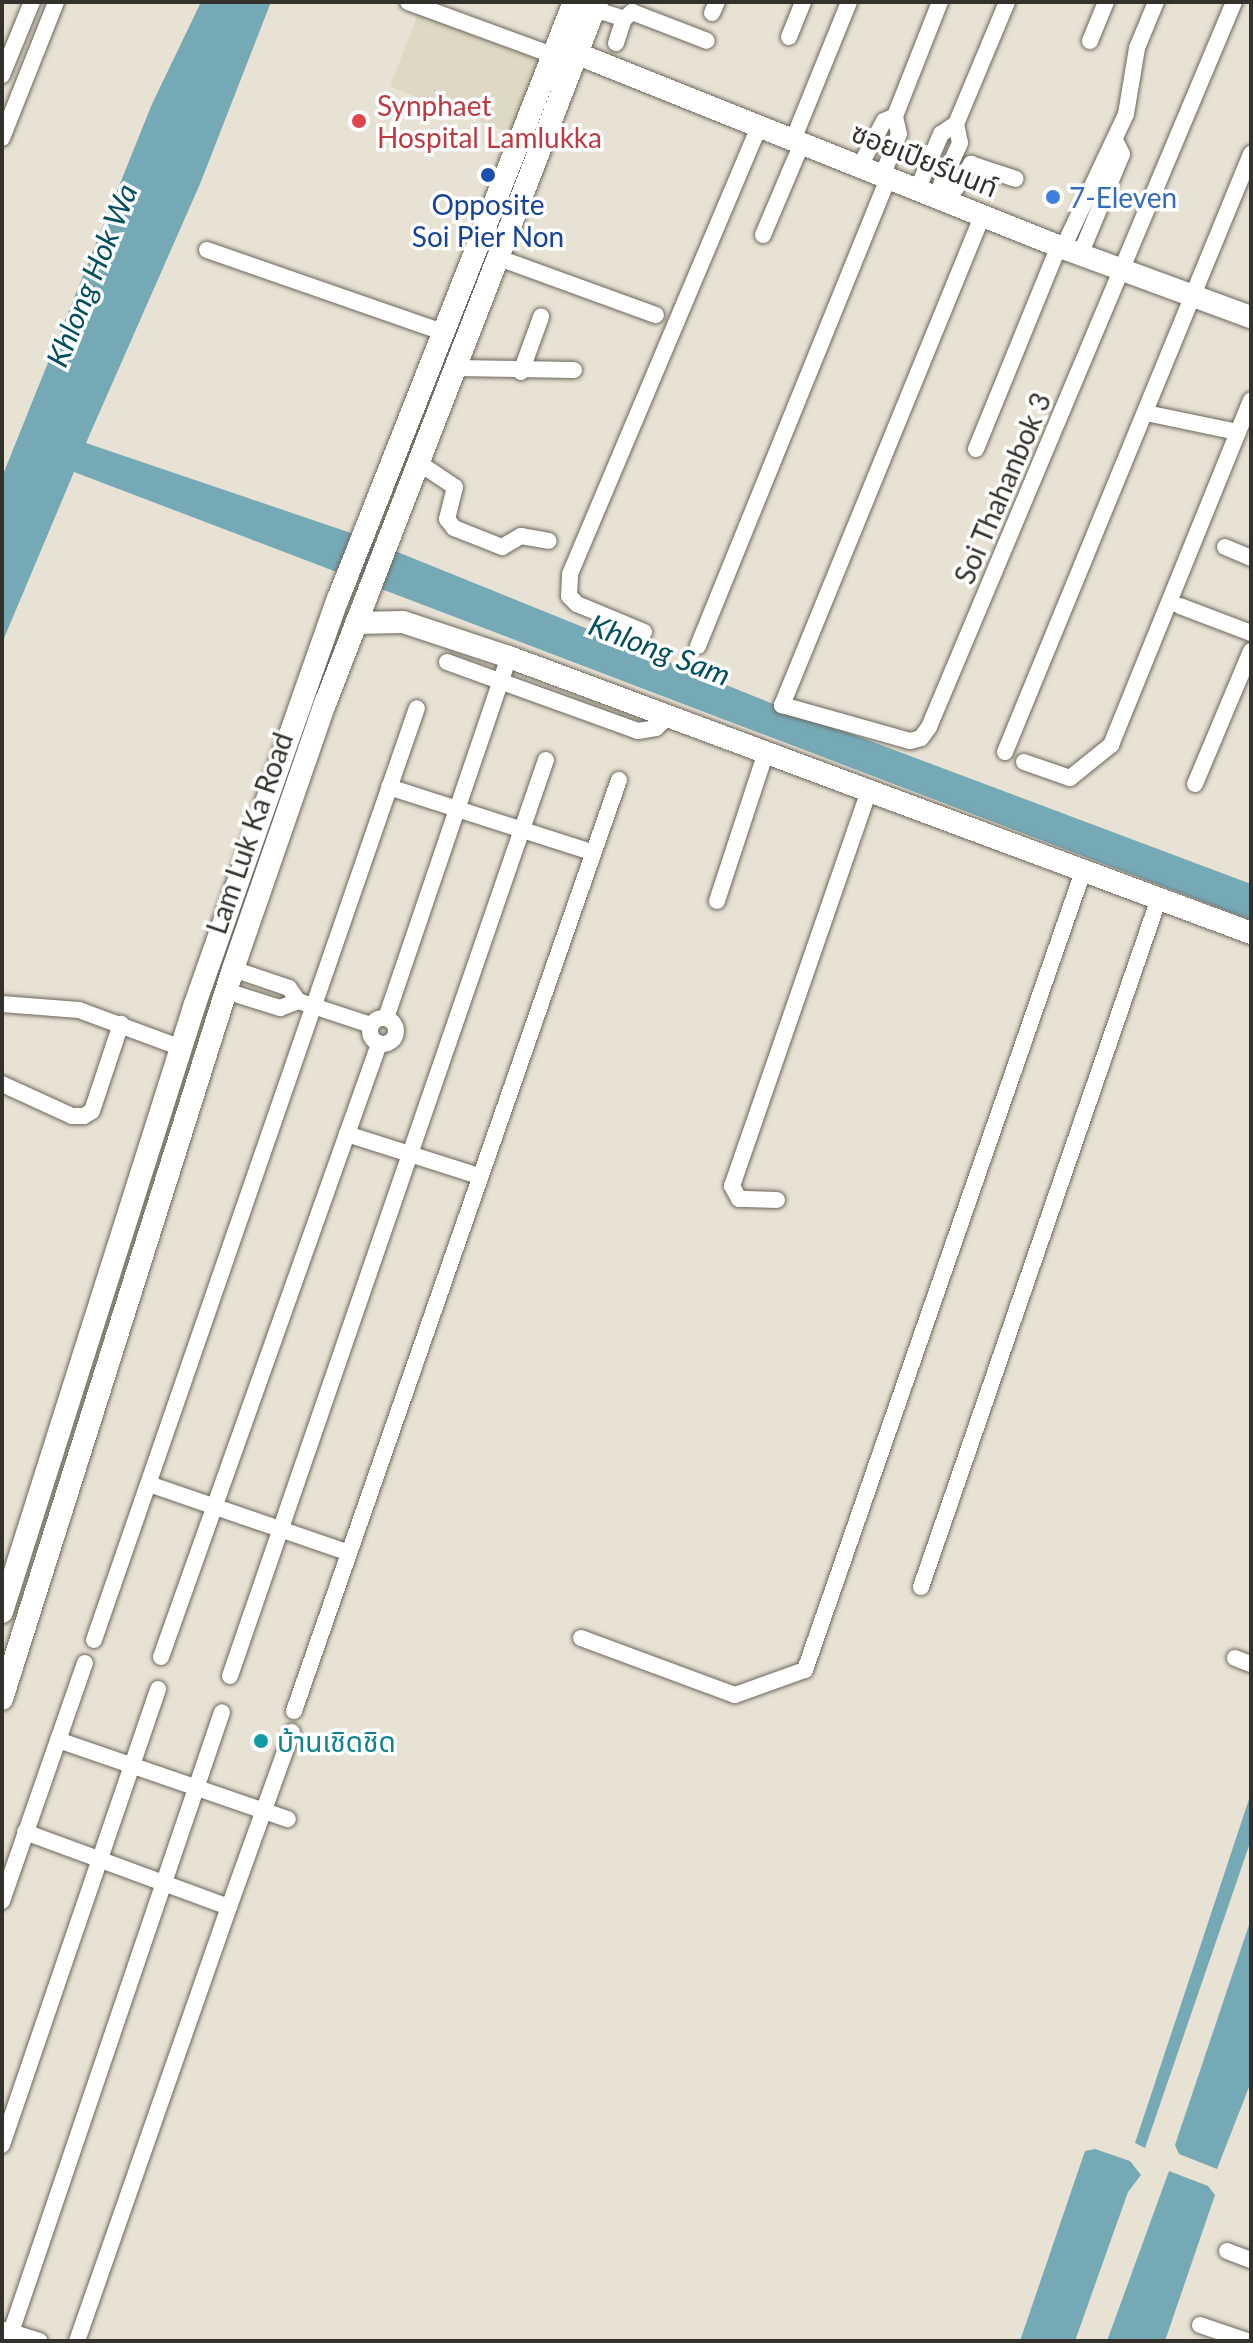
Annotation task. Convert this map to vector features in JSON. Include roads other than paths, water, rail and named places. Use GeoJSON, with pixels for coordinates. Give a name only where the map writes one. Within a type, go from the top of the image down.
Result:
{"type":"FeatureCollection","features":[{"type":"Feature","properties":{"kind":"main road","name":"Lam Luk Ka Road"},"geometry":{"type":"LineString","coordinates":[[2,1612],[182,1048],[338,599],[552,55],[589,4]]}},
{"type":"Feature","properties":{"kind":"main road","name":"Lam Luk Ka Road"},"geometry":{"type":"LineString","coordinates":[[2,1699],[233,969],[359,616],[578,54],[589,4]]}},
{"type":"Feature","properties":{"kind":"main road","name":"ซอยเปียร์นนท์"},"geometry":{"type":"LineString","coordinates":[[578,54],[1067,250],[1251,317]]}},
{"type":"Feature","properties":{"kind":"main road"},"geometry":{"type":"LineString","coordinates":[[359,616],[403,622],[509,657],[1251,933]]}},
{"type":"Feature","properties":{"kind":"street"},"geometry":{"type":"LineString","coordinates":[[2,75],[32,2]]}},
{"type":"Feature","properties":{"kind":"street"},"geometry":{"type":"LineString","coordinates":[[2,138],[56,2]]}},
{"type":"Feature","properties":{"kind":"street"},"geometry":{"type":"LineString","coordinates":[[408,2],[552,55]]}},
{"type":"Feature","properties":{"kind":"street"},"geometry":{"type":"LineString","coordinates":[[789,37],[803,2]]}},
{"type":"Feature","properties":{"kind":"street"},"geometry":{"type":"LineString","coordinates":[[763,235],[849,2]]}},
{"type":"Feature","properties":{"kind":"street"},"geometry":{"type":"LineString","coordinates":[[698,646],[886,175],[899,134],[895,116],[940,2]]}},
{"type":"Feature","properties":{"kind":"street"},"geometry":{"type":"LineString","coordinates":[[934,195],[941,134],[956,124],[1007,2]]}},
{"type":"Feature","properties":{"kind":"street"},"geometry":{"type":"LineString","coordinates":[[1090,41],[1106,2]]}},
{"type":"Feature","properties":{"kind":"street"},"geometry":{"type":"LineString","coordinates":[[976,449],[1067,250],[1106,148],[1115,140],[1126,114],[1137,48],[1156,2]]}},
{"type":"Feature","properties":{"kind":"street","name":"Soi Thahanbok 3"},"geometry":{"type":"LineString","coordinates":[[983,214],[782,705],[910,741],[921,738],[929,727],[1234,2]]}},
{"type":"Feature","properties":{"kind":"street"},"geometry":{"type":"LineString","coordinates":[[589,4],[624,19],[638,13],[707,41]]}},
{"type":"Feature","properties":{"kind":"street"},"geometry":{"type":"LineString","coordinates":[[616,43],[624,19]]}},
{"type":"Feature","properties":{"kind":"street"},"geometry":{"type":"LineString","coordinates":[[860,166],[884,121],[895,116]]}},
{"type":"Feature","properties":{"kind":"street"},"geometry":{"type":"LineString","coordinates":[[644,632],[577,604],[569,596],[570,574],[759,126]]}},
{"type":"Feature","properties":{"kind":"street"},"geometry":{"type":"LineString","coordinates":[[1005,752],[1251,154]]}},
{"type":"Feature","properties":{"kind":"street"},"geometry":{"type":"LineString","coordinates":[[934,195],[971,164],[1016,179]]}},
{"type":"Feature","properties":{"kind":"street"},"geometry":{"type":"LineString","coordinates":[[207,250],[445,333]]}},
{"type":"Feature","properties":{"kind":"street"},"geometry":{"type":"LineString","coordinates":[[499,258],[656,315]]}},
{"type":"Feature","properties":{"kind":"street"},"geometry":{"type":"LineString","coordinates":[[521,372],[541,317]]}},
{"type":"Feature","properties":{"kind":"street"},"geometry":{"type":"LineString","coordinates":[[457,368],[521,372],[574,370]]}},
{"type":"Feature","properties":{"kind":"street"},"geometry":{"type":"LineString","coordinates":[[1024,762],[1070,778],[1111,745],[1251,400]]}},
{"type":"Feature","properties":{"kind":"street"},"geometry":{"type":"LineString","coordinates":[[1146,413],[1238,432]]}},
{"type":"Feature","properties":{"kind":"street"},"geometry":{"type":"LineString","coordinates":[[419,463],[455,487],[447,519],[454,528],[502,547],[521,536],[549,541]]}},
{"type":"Feature","properties":{"kind":"street"},"geometry":{"type":"LineString","coordinates":[[1225,547],[1251,558]]}},
{"type":"Feature","properties":{"kind":"street"},"geometry":{"type":"LineString","coordinates":[[1180,606],[1251,633]]}},
{"type":"Feature","properties":{"kind":"street"},"geometry":{"type":"LineString","coordinates":[[1195,784],[1251,651]]}},
{"type":"Feature","properties":{"kind":"street"},"geometry":{"type":"LineString","coordinates":[[233,969],[289,988],[298,1001],[378,1021],[396,1031],[391,1042],[379,1044],[370,1037],[378,1021],[456,808],[509,657]]}},
{"type":"Feature","properties":{"kind":"street"},"geometry":{"type":"LineString","coordinates":[[447,662],[638,731],[656,728],[669,716]]}},
{"type":"Feature","properties":{"kind":"street"},"geometry":{"type":"LineString","coordinates":[[94,1640],[316,1007],[417,708]]}},
{"type":"Feature","properties":{"kind":"street"},"geometry":{"type":"LineString","coordinates":[[717,901],[766,752]]}},
{"type":"Feature","properties":{"kind":"street"},"geometry":{"type":"LineString","coordinates":[[230,1676],[546,760]]}},
{"type":"Feature","properties":{"kind":"street"},"geometry":{"type":"LineString","coordinates":[[294,1711],[619,780]]}},
{"type":"Feature","properties":{"kind":"street"},"geometry":{"type":"LineString","coordinates":[[389,787],[592,852]]}},
{"type":"Feature","properties":{"kind":"street"},"geometry":{"type":"LineString","coordinates":[[777,1200],[739,1199],[732,1186],[869,791]]}},
{"type":"Feature","properties":{"kind":"street"},"geometry":{"type":"LineString","coordinates":[[581,1638],[735,1695],[805,1670],[1084,869]]}},
{"type":"Feature","properties":{"kind":"street"},"geometry":{"type":"LineString","coordinates":[[921,1587],[1159,898]]}},
{"type":"Feature","properties":{"kind":"street"},"geometry":{"type":"LineString","coordinates":[[226,991],[280,1008],[298,1001]]}},
{"type":"Feature","properties":{"kind":"street"},"geometry":{"type":"LineString","coordinates":[[2,1004],[79,1010],[182,1048]]}},
{"type":"Feature","properties":{"kind":"street"},"geometry":{"type":"LineString","coordinates":[[2,1084],[84,1116],[92,1111],[121,1024]]}},
{"type":"Feature","properties":{"kind":"street"},"geometry":{"type":"LineString","coordinates":[[161,1657],[379,1044]]}},
{"type":"Feature","properties":{"kind":"street"},"geometry":{"type":"LineString","coordinates":[[347,1134],[479,1176]]}},
{"type":"Feature","properties":{"kind":"street"},"geometry":{"type":"LineString","coordinates":[[149,1484],[347,1552]]}},
{"type":"Feature","properties":{"kind":"street"},"geometry":{"type":"LineString","coordinates":[[2,1901],[85,1663]]}},
{"type":"Feature","properties":{"kind":"street"},"geometry":{"type":"LineString","coordinates":[[2,2145],[158,1689]]}},
{"type":"Feature","properties":{"kind":"street"},"geometry":{"type":"LineString","coordinates":[[39,2341],[7,2334],[222,1712]]}},
{"type":"Feature","properties":{"kind":"street"},"geometry":{"type":"LineString","coordinates":[[77,2341],[292,1732]]}},
{"type":"Feature","properties":{"kind":"street"},"geometry":{"type":"LineString","coordinates":[[58,1740],[288,1819]]}},
{"type":"Feature","properties":{"kind":"street"},"geometry":{"type":"LineString","coordinates":[[25,1832],[229,1907]]}},
{"type":"Feature","properties":{"kind":"street"},"geometry":{"type":"LineString","coordinates":[[1227,2251],[1251,2260]]}},
{"type":"Feature","properties":{"kind":"street"},"geometry":{"type":"LineString","coordinates":[[1200,2325],[1247,2341]]}},
{"type":"Feature","properties":{"kind":"water","name":"Khlong Hok Wa"},"geometry":{"type":"Polygon","coordinates":[[[201,2],[271,2],[200,184],[86,443],[348,532],[793,712],[1251,884],[1251,920],[74,472],[2,643],[2,477],[152,104],[201,2]]]}},
{"type":"Feature","properties":{"kind":"water"},"geometry":{"type":"Polygon","coordinates":[[[1251,1793],[1251,1840],[1145,2148],[1135,2143],[1251,1793]]]}},
{"type":"Feature","properties":{"kind":"water"},"geometry":{"type":"Polygon","coordinates":[[[1251,1919],[1251,2082],[1217,2169],[1179,2154],[1175,2145],[1251,1919]]]}},
{"type":"Feature","properties":{"kind":"water"},"geometry":{"type":"Polygon","coordinates":[[[1095,2149],[1130,2161],[1141,2175],[1128,2192],[1075,2341],[1020,2341],[1085,2151],[1095,2149]]]}},
{"type":"Feature","properties":{"kind":"water"},"geometry":{"type":"Polygon","coordinates":[[[1169,2171],[1208,2186],[1215,2195],[1165,2341],[1107,2341],[1169,2171]]]}},
{"type":"Feature","properties":{"kind":"place","name":"Synphaet Hospital Lamlukka"},"geometry":{"type":"Point","coordinates":[359,121]}},
{"type":"Feature","properties":{"kind":"place","name":"Opposite Soi Pier Non"},"geometry":{"type":"Point","coordinates":[488,175]}},
{"type":"Feature","properties":{"kind":"place","name":"7-Eleven"},"geometry":{"type":"Point","coordinates":[1053,197]}},
{"type":"Feature","properties":{"kind":"place","name":"บ้านเชิดชิด"},"geometry":{"type":"Point","coordinates":[261,1741]}},
{"type":"Feature","properties":{"kind":"water label","name":"Khlong Sam"},"geometry":{"type":"Point","coordinates":[660,649]}}]}
